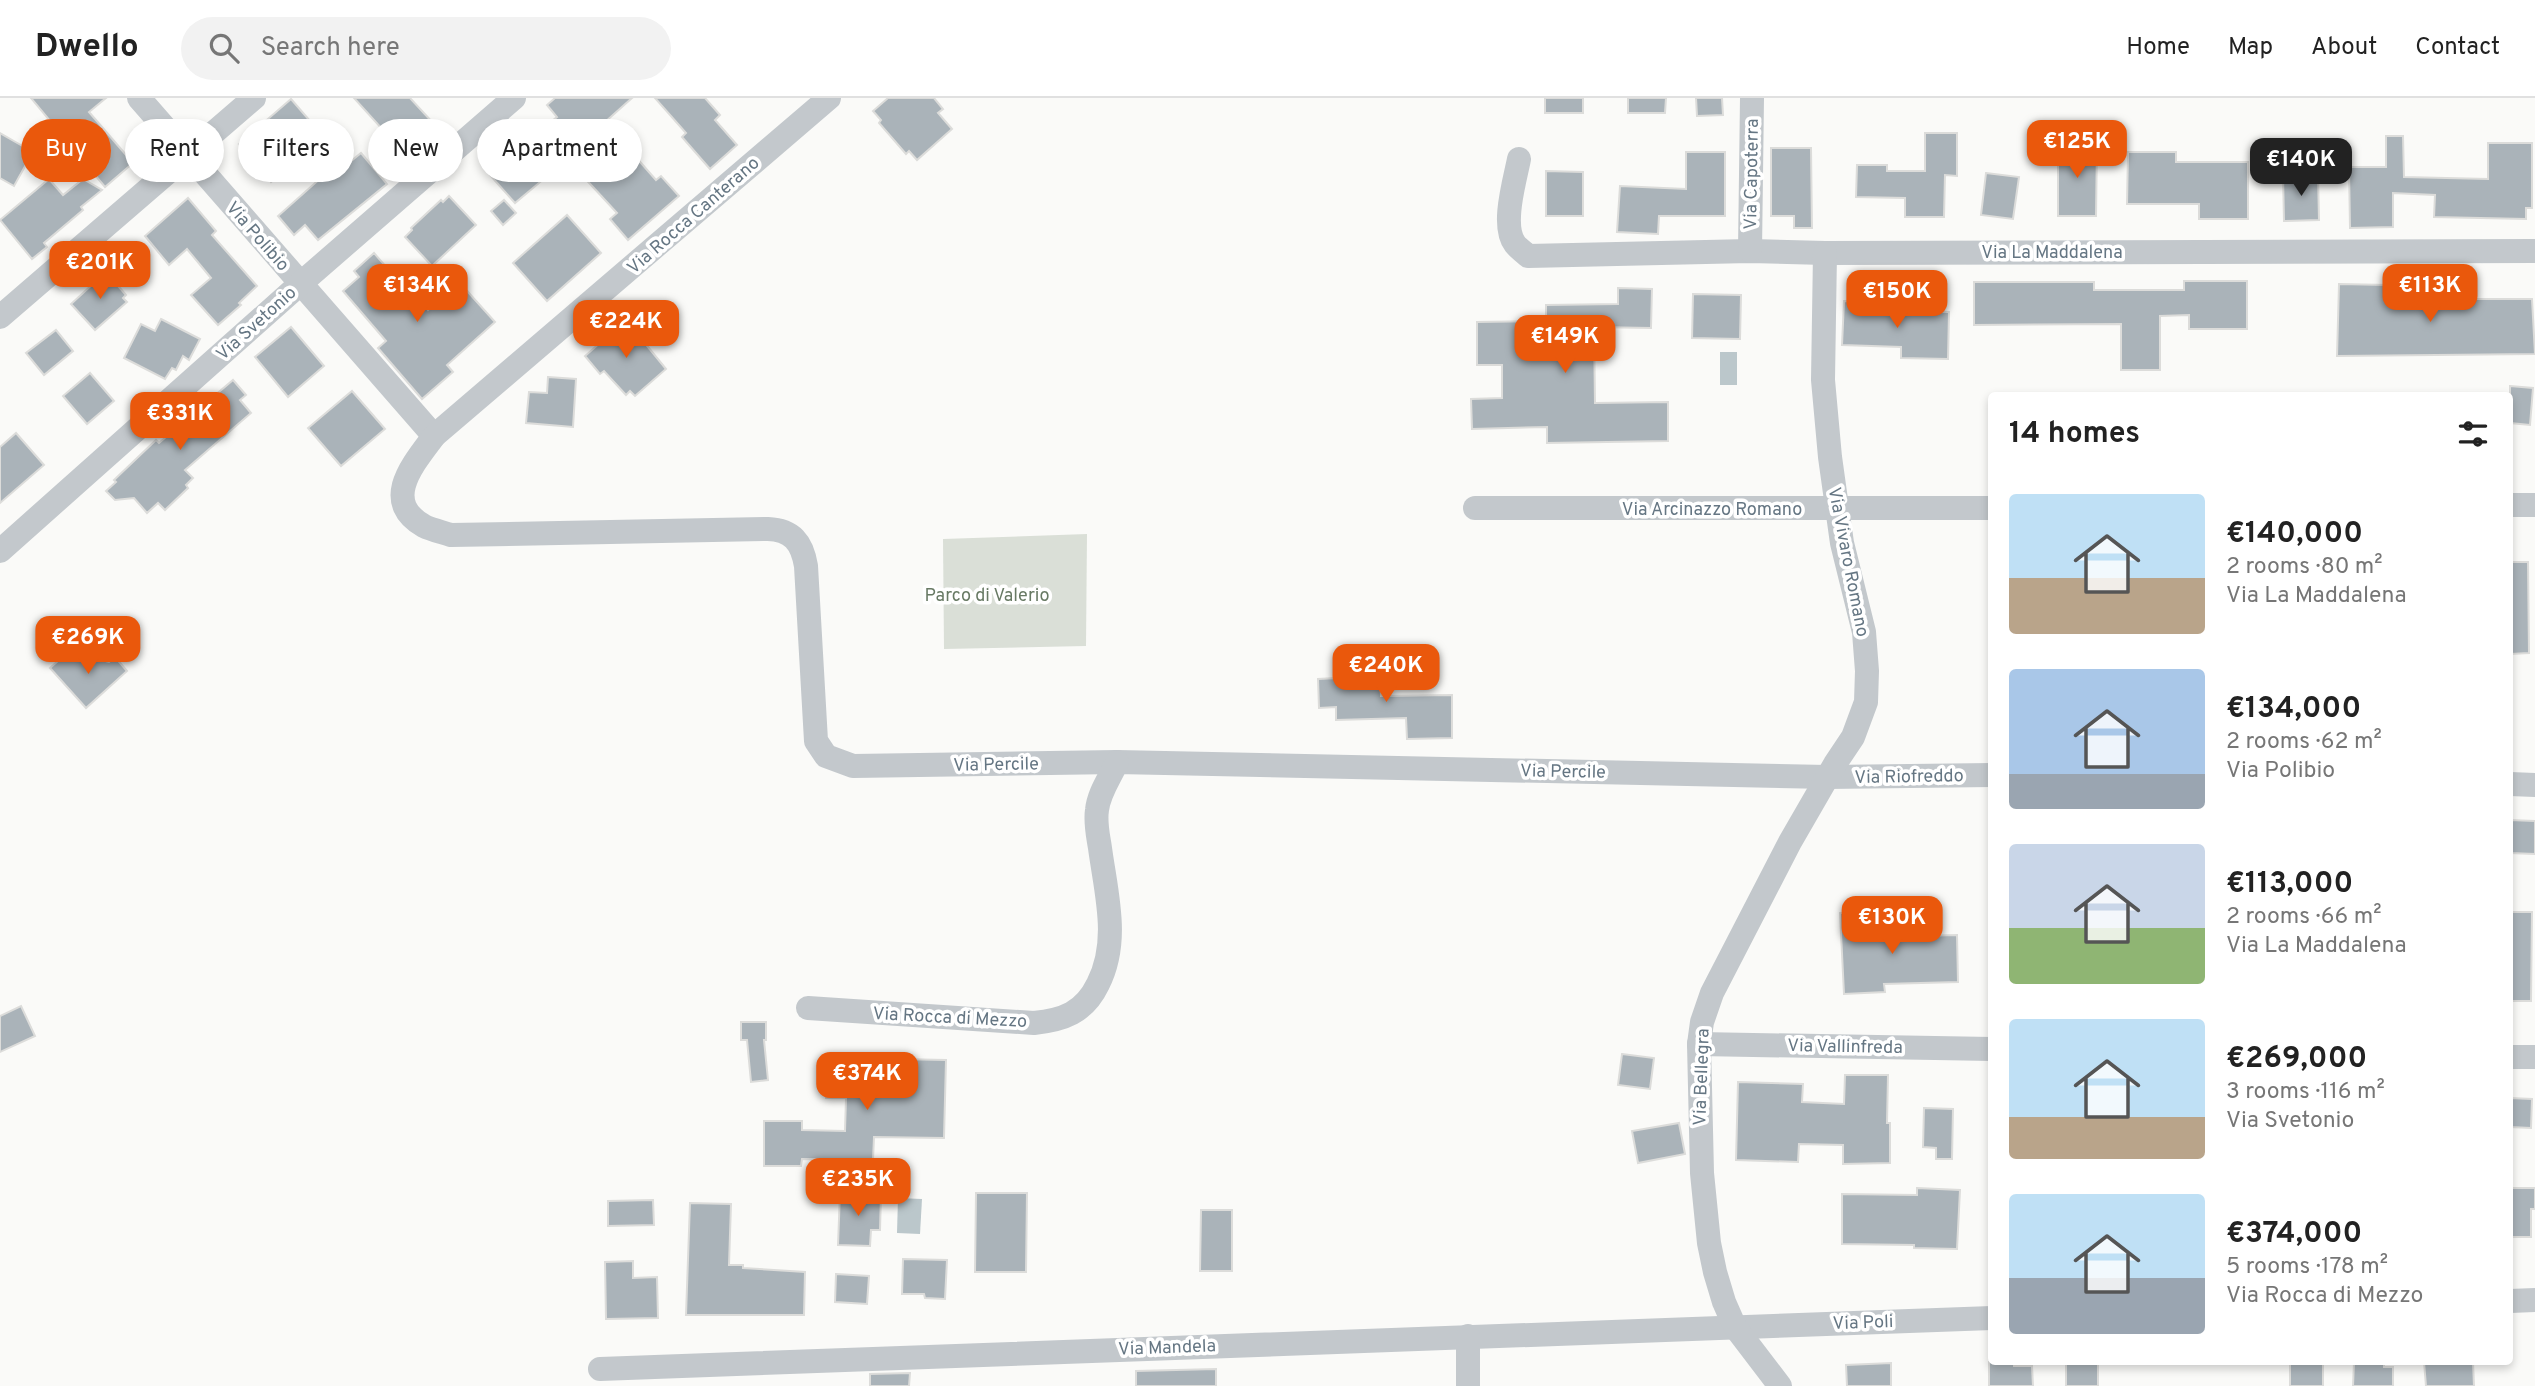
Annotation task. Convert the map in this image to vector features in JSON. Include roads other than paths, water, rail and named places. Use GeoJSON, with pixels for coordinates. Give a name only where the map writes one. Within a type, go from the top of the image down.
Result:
{"type":"FeatureCollection","features":[{"type":"Feature","properties":{"kind":"street","name":"Via Polibio"},"geometry":{"type":"LineString","coordinates":[[139,98],[157,119]]}},
{"type":"Feature","properties":{"kind":"street"},"geometry":{"type":"LineString","coordinates":[[224,124],[254,98]]}},
{"type":"Feature","properties":{"kind":"street","name":"Via Svetonio"},"geometry":{"type":"LineString","coordinates":[[2,545],[514,98]]}},
{"type":"Feature","properties":{"kind":"street","name":"Via Rocca Canterano"},"geometry":{"type":"LineString","coordinates":[[405,475],[435,436],[829,98]]}},
{"type":"Feature","properties":{"kind":"street","name":"Via Capoterra"},"geometry":{"type":"LineString","coordinates":[[1750,251],[1752,98]]}},
{"type":"Feature","properties":{"kind":"street","name":"Via La Maddalena"},"geometry":{"type":"LineString","coordinates":[[1519,159],[1509,231],[1514,244],[1528,256],[1750,251],[2535,251]]}},
{"type":"Feature","properties":{"kind":"street"},"geometry":{"type":"LineString","coordinates":[[0,317],[157,182]]}},
{"type":"Feature","properties":{"kind":"street","name":"Via Polibio"},"geometry":{"type":"LineString","coordinates":[[211,182],[435,436]]}},
{"type":"Feature","properties":{"kind":"street","name":"Via Vivaro Romano"},"geometry":{"type":"LineString","coordinates":[[1825,253],[1824,380],[1836,509],[1862,619],[1867,689],[1864,711],[1857,728],[1827,777]]}},
{"type":"Feature","properties":{"kind":"street","name":"Via Percile"},"geometry":{"type":"LineString","coordinates":[[405,475],[402,498],[411,515],[424,526],[451,535],[768,529],[789,533],[802,547],[806,566],[816,741],[821,750],[835,760],[864,766],[1117,762],[1827,777]]}},
{"type":"Feature","properties":{"kind":"street"},"geometry":{"type":"LineString","coordinates":[[2513,505],[2535,505]]}},
{"type":"Feature","properties":{"kind":"street","name":"Via Arcinazzo Romano"},"geometry":{"type":"LineString","coordinates":[[1475,508],[1988,508]]}},
{"type":"Feature","properties":{"kind":"street","name":"Via Rocca di Mezzo"},"geometry":{"type":"LineString","coordinates":[[808,1008],[1034,1023],[1061,1019],[1082,1007],[1094,993],[1103,975],[1110,947],[1110,918],[1096,818],[1100,794],[1117,762]]}},
{"type":"Feature","properties":{"kind":"street","name":"Via Riofreddo"},"geometry":{"type":"LineString","coordinates":[[1827,777],[1988,775]]}},
{"type":"Feature","properties":{"kind":"street","name":"Via Bellegra"},"geometry":{"type":"LineString","coordinates":[[1780,1386],[1735,1327],[1714,1272],[1706,1220],[1699,1127],[1699,1044],[1705,1012],[1716,985],[1827,777]]}},
{"type":"Feature","properties":{"kind":"street"},"geometry":{"type":"LineString","coordinates":[[2513,784],[2535,785]]}},
{"type":"Feature","properties":{"kind":"street","name":"Via Vallinfreda"},"geometry":{"type":"LineString","coordinates":[[1699,1044],[1988,1049]]}},
{"type":"Feature","properties":{"kind":"street"},"geometry":{"type":"LineString","coordinates":[[2513,1057],[2535,1057]]}},
{"type":"Feature","properties":{"kind":"street"},"geometry":{"type":"LineString","coordinates":[[2513,1301],[2535,1300]]}},
{"type":"Feature","properties":{"kind":"street","name":"Via Poli"},"geometry":{"type":"LineString","coordinates":[[1735,1327],[1988,1318]]}},
{"type":"Feature","properties":{"kind":"street","name":"Via Mandela"},"geometry":{"type":"LineString","coordinates":[[600,1369],[1735,1327]]}},
{"type":"Feature","properties":{"kind":"street"},"geometry":{"type":"LineString","coordinates":[[1468,1336],[1468,1386]]}},
{"type":"Feature","properties":{"kind":"park label","name":"Parco di Valerio"},"geometry":{"type":"Point","coordinates":[987,595]}}]}
